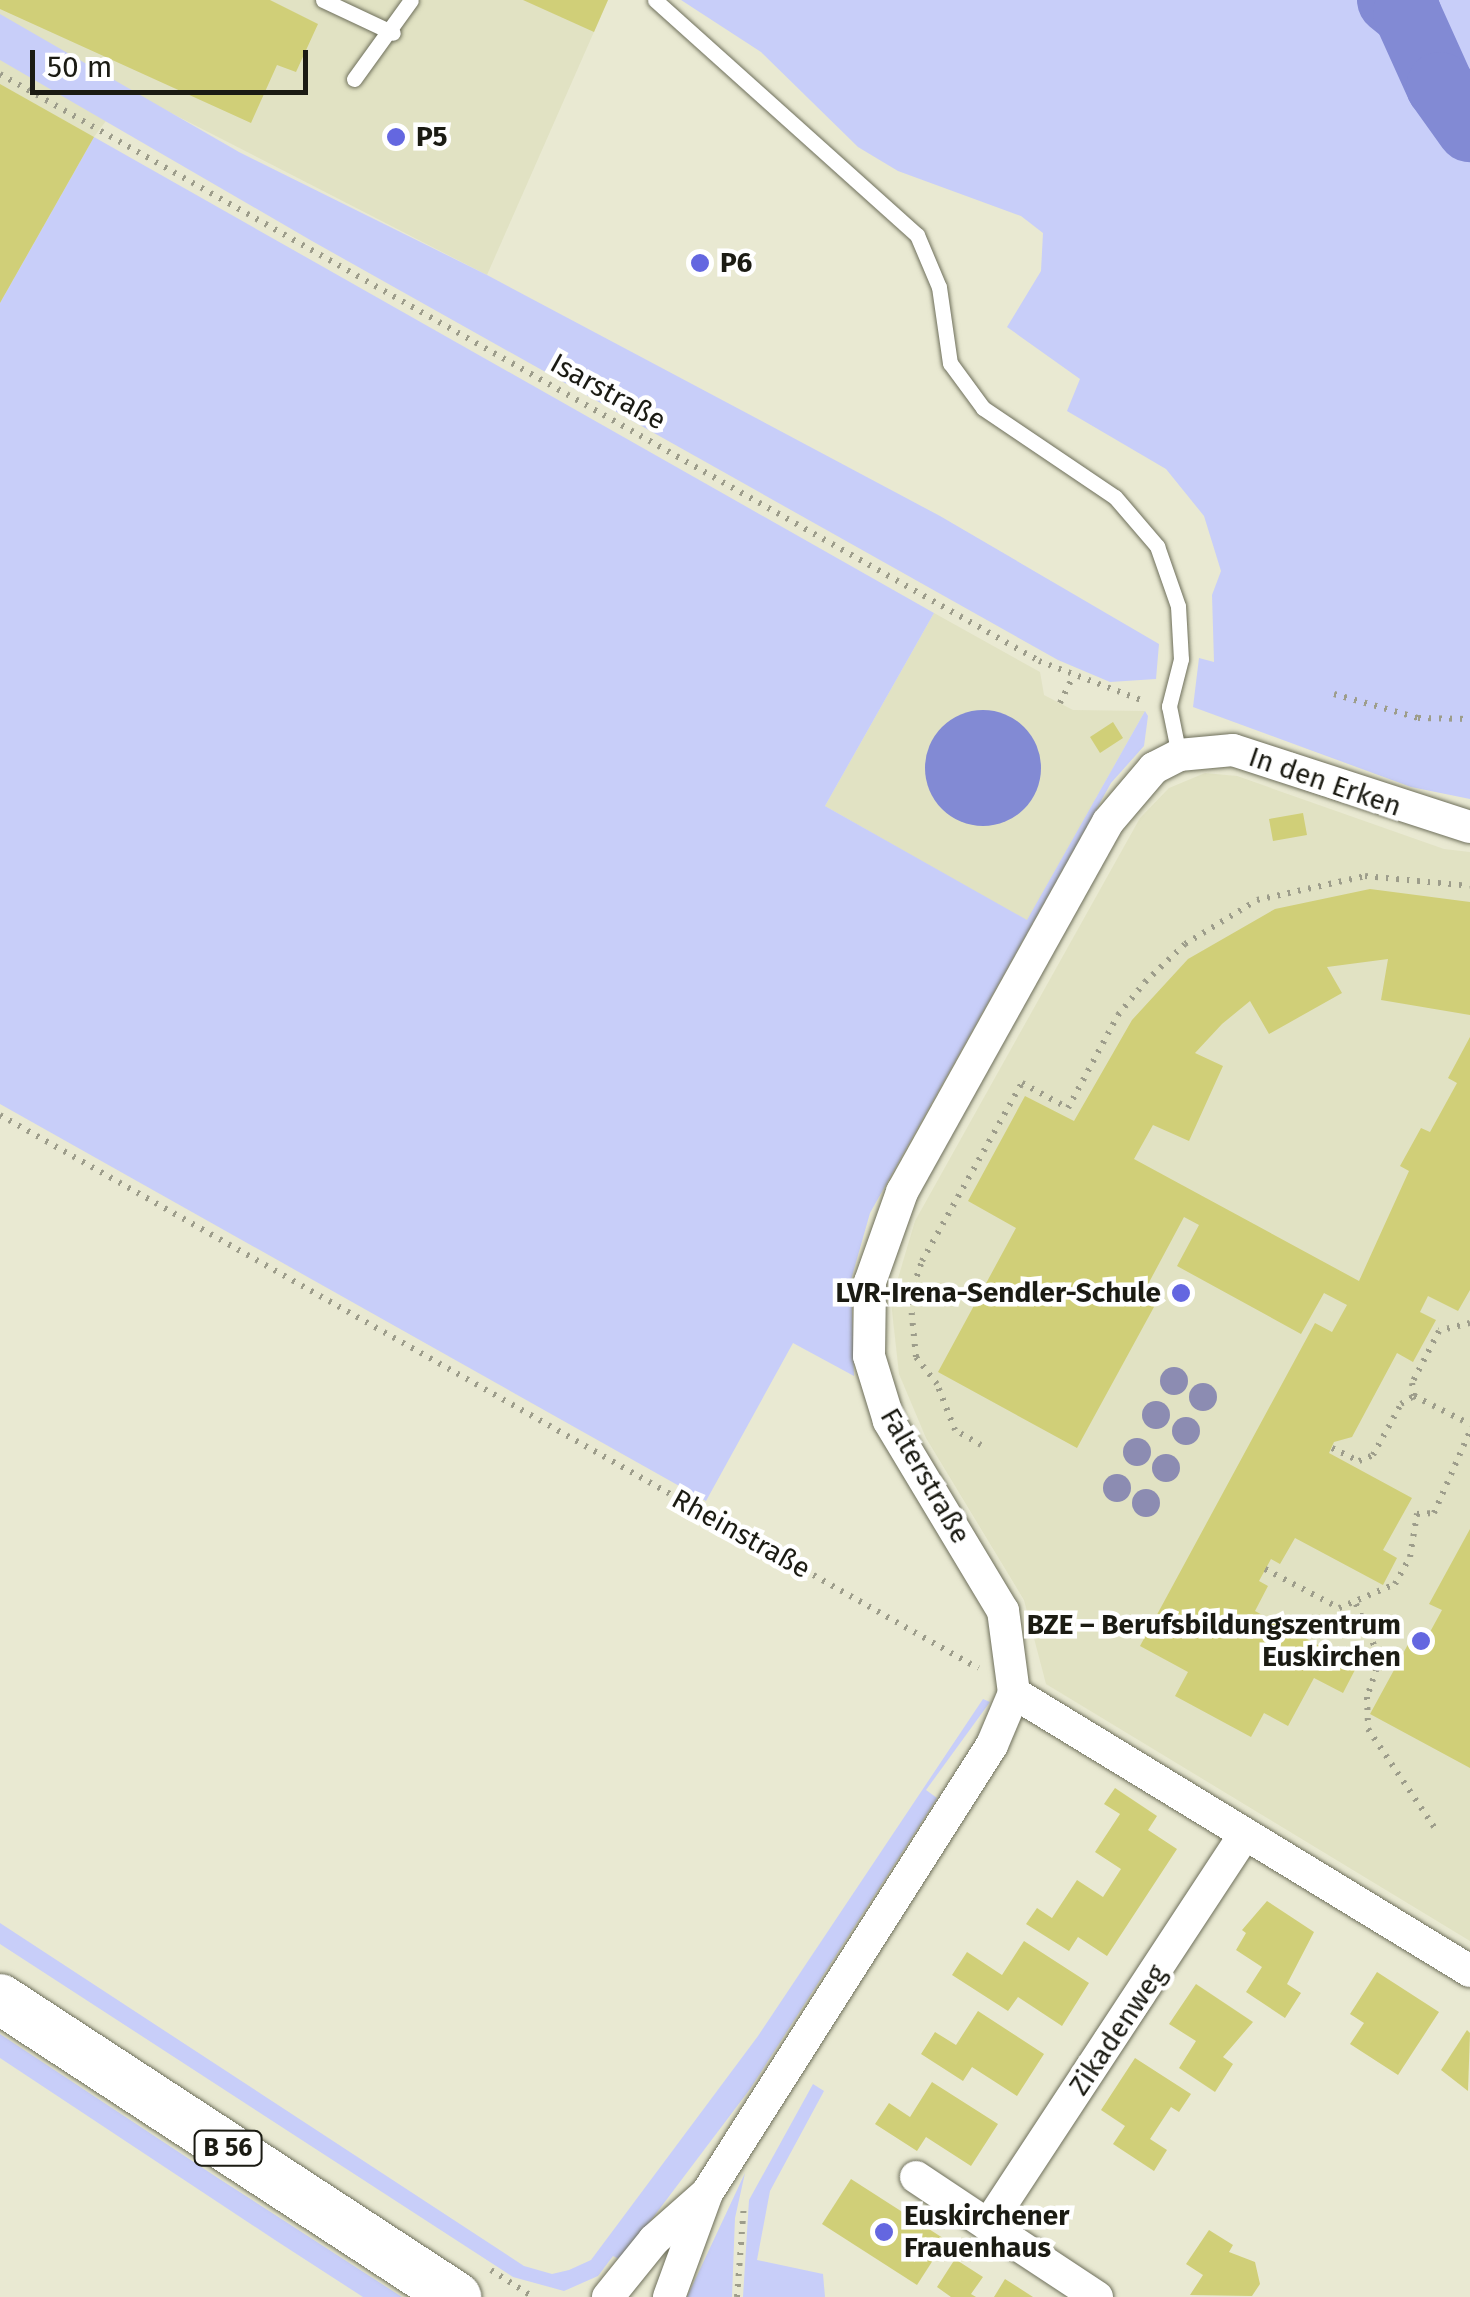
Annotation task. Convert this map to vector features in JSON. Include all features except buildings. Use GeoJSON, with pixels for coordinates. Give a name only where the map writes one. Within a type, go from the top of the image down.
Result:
{"type":"FeatureCollection","features":[{"type":"Feature","properties":{"kind":"main road","name":"B 56"},"geometry":{"type":"LineString","coordinates":[[0,2000],[456,2297]]}},
{"type":"Feature","properties":{"kind":"street","name":"In den Erken"},"geometry":{"type":"LineString","coordinates":[[1179,755],[1248,754],[1470,827]]}},
{"type":"Feature","properties":{"kind":"street","name":"Falterstraße"},"geometry":{"type":"LineString","coordinates":[[1014,1694],[1003,1611],[880,1398],[869,1356],[870,1282],[902,1192],[1108,822],[1140,779],[1179,755]]}},
{"type":"Feature","properties":{"kind":"street"},"geometry":{"type":"LineString","coordinates":[[669,2297],[707,2192],[992,1745],[1014,1694],[1470,1971]]}},
{"type":"Feature","properties":{"kind":"street","name":"Zikadenweg"},"geometry":{"type":"LineString","coordinates":[[988,2225],[1246,1834]]}},
{"type":"Feature","properties":{"kind":"street"},"geometry":{"type":"LineString","coordinates":[[916,2177],[1097,2297]]}},
{"type":"Feature","properties":{"kind":"street"},"geometry":{"type":"LineString","coordinates":[[608,2297],[654,2240],[707,2192]]}},
{"type":"Feature","properties":{"kind":"lane"},"geometry":{"type":"LineString","coordinates":[[322,0],[393,32]]}},
{"type":"Feature","properties":{"kind":"lane"},"geometry":{"type":"LineString","coordinates":[[354,79],[393,32],[410,0]]}},
{"type":"Feature","properties":{"kind":"lane"},"geometry":{"type":"LineString","coordinates":[[656,0],[918,236],[938,287],[950,363],[983,408],[1115,497],[1158,546],[1178,606],[1181,659],[1169,706],[1179,755]]}},
{"type":"Feature","properties":{"kind":"path","name":"Isarstraße"},"geometry":{"type":"LineString","coordinates":[[0,74],[1073,676],[1148,702],[1179,755]]}},
{"type":"Feature","properties":{"kind":"path"},"geometry":{"type":"LineString","coordinates":[[1060,703],[1073,676]]}},
{"type":"Feature","properties":{"kind":"path"},"geometry":{"type":"LineString","coordinates":[[1334,694],[1418,718],[1470,719]]}},
{"type":"Feature","properties":{"kind":"path"},"geometry":{"type":"LineString","coordinates":[[981,1445],[955,1430],[937,1384],[916,1357],[910,1296],[922,1262],[1022,1082],[1068,1108],[1118,1015],[1145,982],[1185,944],[1258,900],[1365,876],[1470,886]]}},
{"type":"Feature","properties":{"kind":"path","name":"Rheinstraße"},"geometry":{"type":"LineString","coordinates":[[0,1116],[1014,1694]]}},
{"type":"Feature","properties":{"kind":"path"},"geometry":{"type":"LineString","coordinates":[[1414,1396],[1412,1383],[1439,1331],[1470,1323]]}},
{"type":"Feature","properties":{"kind":"path"},"geometry":{"type":"LineString","coordinates":[[1265,1569],[1340,1608],[1395,1584],[1410,1557],[1416,1514],[1434,1514],[1470,1428],[1414,1396]]}},
{"type":"Feature","properties":{"kind":"path"},"geometry":{"type":"LineString","coordinates":[[1332,1448],[1360,1462],[1373,1455],[1400,1404],[1414,1396]]}},
{"type":"Feature","properties":{"kind":"path"},"geometry":{"type":"LineString","coordinates":[[1356,1604],[1380,1659],[1366,1697],[1368,1729],[1436,1830]]}},
{"type":"Feature","properties":{"kind":"path"},"geometry":{"type":"LineString","coordinates":[[738,2297],[745,2197]]}},
{"type":"Feature","properties":{"kind":"shaded area"},"geometry":{"type":"Polygon","coordinates":[[[0,0],[608,0],[487,275],[128,91],[94,137],[0,303],[0,0]]]}},
{"type":"Feature","properties":{"kind":"shaded area"},"geometry":{"type":"Polygon","coordinates":[[[681,0],[1365,0],[1390,21],[1441,121],[1470,149],[1470,799],[1411,787],[1193,707],[1199,658],[1214,662],[1212,595],[1221,571],[1204,516],[1166,469],[1067,411],[1080,379],[1007,327],[1041,271],[1043,233],[1021,216],[898,171],[858,147],[761,52],[681,0]]]}},
{"type":"Feature","properties":{"kind":"shaded area"},"geometry":{"type":"Polygon","coordinates":[[[1417,0],[1470,0],[1470,105],[1447,76],[1417,0]]]}},
{"type":"Feature","properties":{"kind":"shaded area"},"geometry":{"type":"Polygon","coordinates":[[[0,14],[239,152],[487,275],[940,516],[1159,644],[1156,679],[1110,682],[1058,660],[312,241],[0,60],[0,14]]]}},
{"type":"Feature","properties":{"kind":"shaded area"},"geometry":{"type":"Polygon","coordinates":[[[94,137],[934,613],[825,806],[1027,920],[1145,711],[1148,716],[1144,746],[1111,783],[870,1213],[851,1280],[854,1376],[793,1343],[706,1501],[0,1104],[0,303],[94,137]]]}},
{"type":"Feature","properties":{"kind":"shaded area"},"geometry":{"type":"Polygon","coordinates":[[[934,613],[1040,672],[1044,695],[1073,710],[1145,711],[1027,921],[825,806],[934,613]]]}},
{"type":"Feature","properties":{"kind":"shaded area","name":"LVR-Irena-Sendler-Schule"},"geometry":{"type":"Polygon","coordinates":[[[1205,773],[1237,776],[1444,849],[1470,852],[1470,1941],[1046,1684],[1024,1600],[926,1438],[899,1374],[891,1302],[915,1221],[1140,818],[1169,788],[1205,773]]]}},
{"type":"Feature","properties":{"kind":"shaded area"},"geometry":{"type":"Polygon","coordinates":[[[983,1699],[990,1702],[926,1790],[937,1798],[750,2089],[621,2260],[613,2256],[598,2276],[564,2291],[513,2277],[0,1944],[0,1923],[524,2266],[552,2274],[569,2270],[591,2260],[758,2036],[983,1699]]]}},
{"type":"Feature","properties":{"kind":"shaded area"},"geometry":{"type":"Polygon","coordinates":[[[0,2034],[402,2297],[363,2297],[275,2240],[0,2058],[0,2034]]]}},
{"type":"Feature","properties":{"kind":"shaded area"},"geometry":{"type":"Polygon","coordinates":[[[813,2084],[824,2091],[770,2191],[757,2260],[823,2274],[825,2297],[743,2297],[749,2200],[813,2084]]]}},
{"type":"Feature","properties":{"kind":"shaded area"},"geometry":{"type":"Polygon","coordinates":[[[745,2173],[735,2218],[732,2297],[687,2297],[745,2173]]]}},
{"type":"Feature","properties":{"kind":"water"},"geometry":{"type":"Polygon","coordinates":[[[983,710],[1005,714],[1024,727],[1037,746],[1041,768],[1037,790],[1024,809],[1005,822],[983,826],[961,822],[942,809],[929,790],[925,768],[929,746],[942,727],[961,714],[983,710]]]}},
{"type":"Feature","properties":{"kind":"waterway"},"geometry":{"type":"LineString","coordinates":[[1391,0],[1407,13],[1440,86],[1470,128]]}},
{"type":"Feature","properties":{"kind":"place","name":"P5"},"geometry":{"type":"Point","coordinates":[396,137]}},
{"type":"Feature","properties":{"kind":"place","name":"P6"},"geometry":{"type":"Point","coordinates":[700,263]}},
{"type":"Feature","properties":{"kind":"place","name":"LVR-Irena-Sendler-Schule"},"geometry":{"type":"Point","coordinates":[1181,1293]}},
{"type":"Feature","properties":{"kind":"place","name":"BZE – Berufsbildungszentrum Euskirchen"},"geometry":{"type":"Point","coordinates":[1421,1641]}},
{"type":"Feature","properties":{"kind":"place","name":"Euskirchener Frauenhaus"},"geometry":{"type":"Point","coordinates":[884,2232]}}]}
